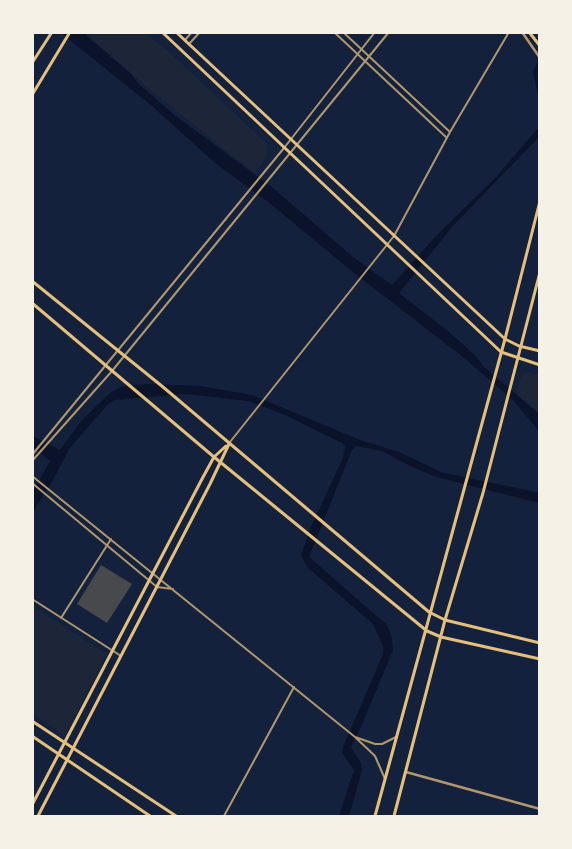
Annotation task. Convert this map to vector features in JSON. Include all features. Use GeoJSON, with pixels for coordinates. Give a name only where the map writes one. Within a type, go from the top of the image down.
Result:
{"type":"FeatureCollection","features":[{"type":"Feature","properties":{"kind":"main road"},"geometry":{"type":"LineString","coordinates":[[32,63],[52,32]]}},
{"type":"Feature","properties":{"kind":"main road"},"geometry":{"type":"LineString","coordinates":[[32,95],[70,32]]}},
{"type":"Feature","properties":{"kind":"main road"},"geometry":{"type":"LineString","coordinates":[[162,32],[501,352],[516,359],[540,365]]}},
{"type":"Feature","properties":{"kind":"main road"},"geometry":{"type":"LineString","coordinates":[[176,32],[505,339],[520,346],[540,351]]}},
{"type":"Feature","properties":{"kind":"main road"},"geometry":{"type":"LineString","coordinates":[[529,32],[540,46]]}},
{"type":"Feature","properties":{"kind":"main road"},"geometry":{"type":"LineString","coordinates":[[375,816],[427,631],[429,612],[465,489],[540,201]]}},
{"type":"Feature","properties":{"kind":"main road"},"geometry":{"type":"LineString","coordinates":[[394,816],[445,620],[483,493],[516,359],[540,272]]}},
{"type":"Feature","properties":{"kind":"main road"},"geometry":{"type":"LineString","coordinates":[[32,281],[125,355],[429,612],[445,620],[540,643]]}},
{"type":"Feature","properties":{"kind":"main road"},"geometry":{"type":"LineString","coordinates":[[32,303],[221,463],[427,631],[442,637],[540,659]]}},
{"type":"Feature","properties":{"kind":"main road"},"geometry":{"type":"LineString","coordinates":[[32,805],[214,457],[229,444]]}},
{"type":"Feature","properties":{"kind":"main road"},"geometry":{"type":"LineString","coordinates":[[38,816],[221,463],[229,444]]}},
{"type":"Feature","properties":{"kind":"main road"},"geometry":{"type":"LineString","coordinates":[[32,721],[176,816]]}},
{"type":"Feature","properties":{"kind":"main road"},"geometry":{"type":"LineString","coordinates":[[32,736],[150,816]]}},
{"type":"Feature","properties":{"kind":"street"},"geometry":{"type":"LineString","coordinates":[[184,40],[192,32]]}},
{"type":"Feature","properties":{"kind":"street"},"geometry":{"type":"LineString","coordinates":[[189,44],[200,32]]}},
{"type":"Feature","properties":{"kind":"street"},"geometry":{"type":"LineString","coordinates":[[334,32],[447,138]]}},
{"type":"Feature","properties":{"kind":"street"},"geometry":{"type":"LineString","coordinates":[[343,32],[450,132]]}},
{"type":"Feature","properties":{"kind":"street"},"geometry":{"type":"LineString","coordinates":[[32,455],[291,140],[375,32]]}},
{"type":"Feature","properties":{"kind":"street"},"geometry":{"type":"LineString","coordinates":[[32,461],[112,371],[389,32]]}},
{"type":"Feature","properties":{"kind":"street"},"geometry":{"type":"LineString","coordinates":[[229,444],[388,245],[450,132],[509,32]]}},
{"type":"Feature","properties":{"kind":"street"},"geometry":{"type":"LineString","coordinates":[[522,32],[539,57]]}},
{"type":"Feature","properties":{"kind":"street"},"geometry":{"type":"LineString","coordinates":[[33,476],[346,729],[375,756],[385,780]]}},
{"type":"Feature","properties":{"kind":"street"},"geometry":{"type":"LineString","coordinates":[[32,483],[157,587],[175,590]]}},
{"type":"Feature","properties":{"kind":"street"},"geometry":{"type":"LineString","coordinates":[[61,618],[111,539]]}},
{"type":"Feature","properties":{"kind":"street"},"geometry":{"type":"LineString","coordinates":[[32,599],[121,656]]}},
{"type":"Feature","properties":{"kind":"street"},"geometry":{"type":"LineString","coordinates":[[224,816],[294,687]]}},
{"type":"Feature","properties":{"kind":"street"},"geometry":{"type":"LineString","coordinates":[[355,737],[368,742],[382,744],[398,736]]}},
{"type":"Feature","properties":{"kind":"street"},"geometry":{"type":"LineString","coordinates":[[406,772],[540,809]]}},
{"type":"Feature","properties":{"kind":"shaded area"},"geometry":{"type":"Polygon","coordinates":[[[61,33],[85,33],[172,113],[273,188],[353,257],[392,285],[437,235],[496,177],[539,127],[539,137],[452,227],[399,293],[449,332],[476,356],[483,366],[539,414],[539,431],[513,400],[463,357],[354,273],[267,201],[215,163],[152,106],[61,33]]]}},
{"type":"Feature","properties":{"kind":"shaded area"},"geometry":{"type":"Polygon","coordinates":[[[90,33],[145,33],[166,49],[266,143],[267,155],[255,174],[148,88],[92,39],[90,33]]]}},
{"type":"Feature","properties":{"kind":"shaded area"},"geometry":{"type":"Polygon","coordinates":[[[539,58],[539,99],[533,72],[539,58]]]}},
{"type":"Feature","properties":{"kind":"shaded area"},"geometry":{"type":"Polygon","coordinates":[[[527,372],[539,375],[539,412],[521,398],[516,391],[522,374],[527,372]]]}},
{"type":"Feature","properties":{"kind":"shaded area"},"geometry":{"type":"Polygon","coordinates":[[[148,384],[201,386],[252,395],[363,441],[399,452],[441,472],[540,493],[539,503],[436,477],[382,451],[356,446],[352,450],[309,557],[387,625],[392,638],[393,650],[351,747],[361,763],[362,770],[349,816],[339,816],[354,770],[342,753],[343,747],[383,654],[383,646],[373,624],[307,567],[301,555],[310,529],[343,458],[345,446],[342,443],[283,414],[248,401],[187,394],[114,400],[107,405],[69,449],[33,512],[33,492],[50,461],[33,447],[33,436],[60,450],[81,421],[110,393],[123,386],[148,384]]]}},
{"type":"Feature","properties":{"kind":"shaded area"},"geometry":{"type":"Polygon","coordinates":[[[32,606],[107,654],[65,736],[33,714],[32,606]]]}},
{"type":"Feature","properties":{"kind":"building"},"geometry":{"type":"Polygon","coordinates":[[[101,565],[132,584],[107,623],[77,604],[101,565]]]}}]}
